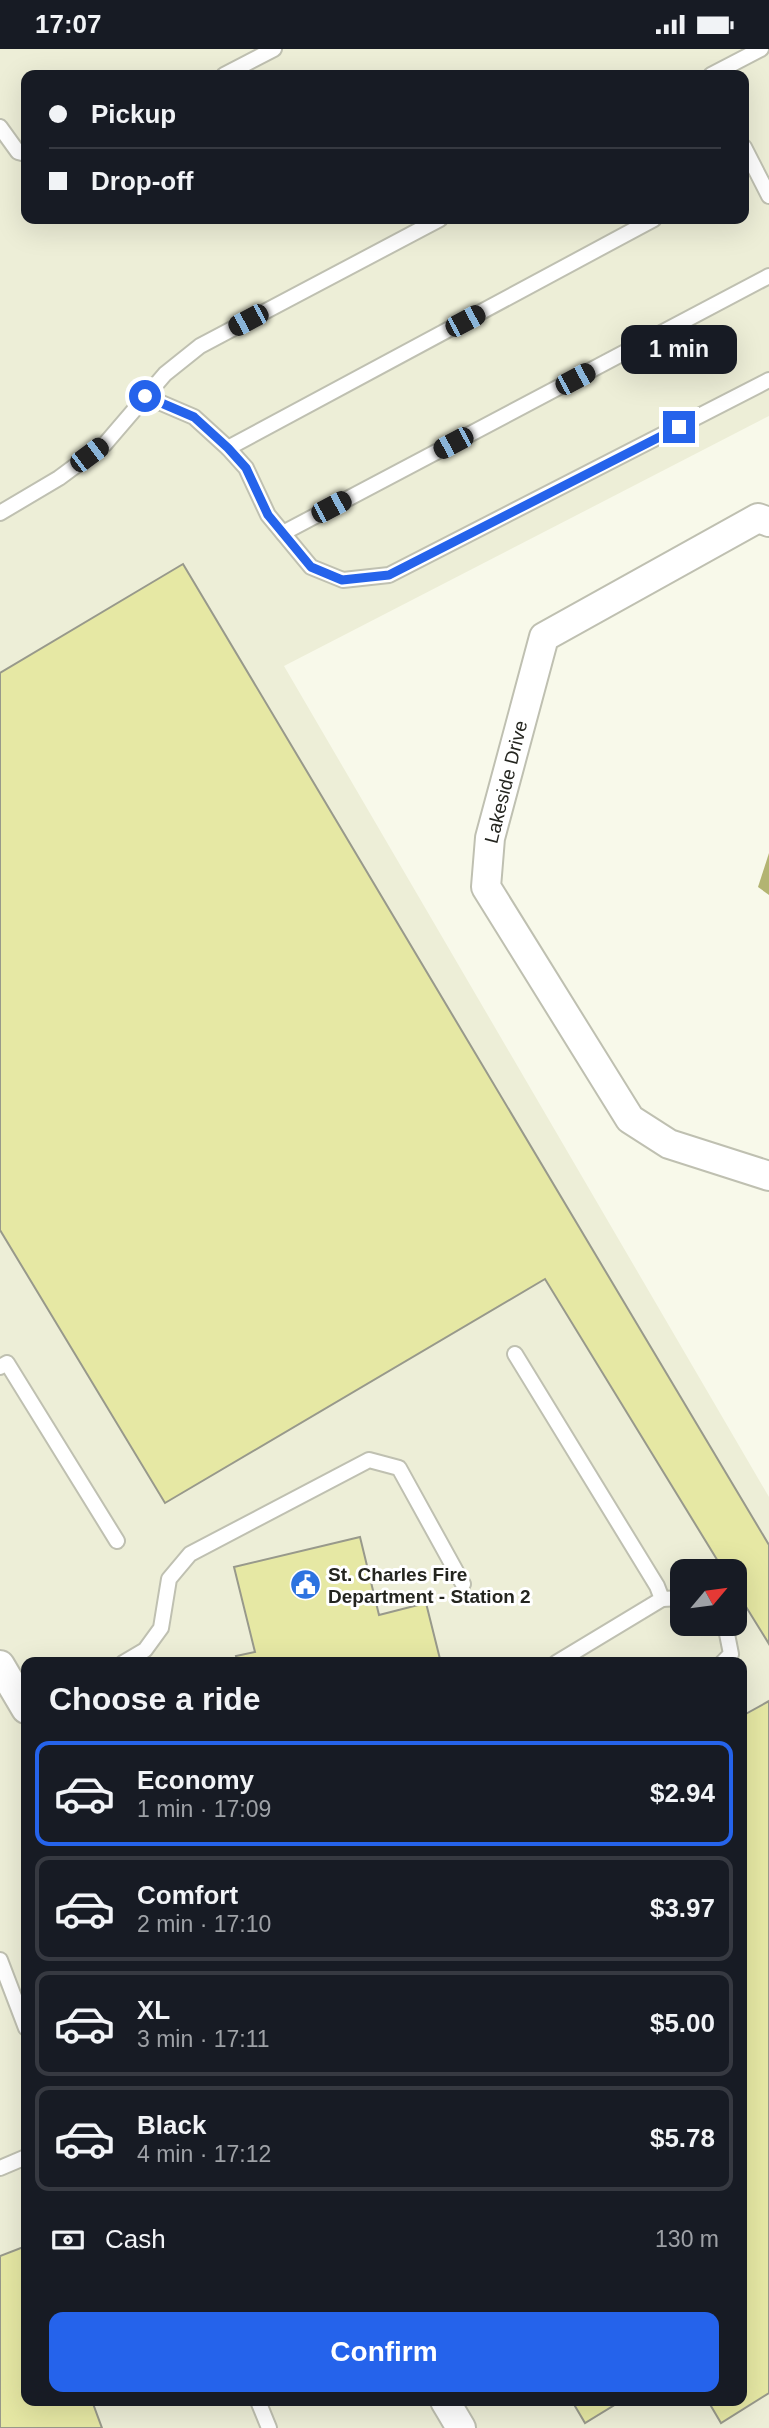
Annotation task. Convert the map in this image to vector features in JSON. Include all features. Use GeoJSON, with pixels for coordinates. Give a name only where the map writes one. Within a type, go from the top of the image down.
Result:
{"type":"FeatureCollection","features":[{"type":"Feature","properties":{"kind":"street","name":"Lakeside Drive"},"geometry":{"type":"LineString","coordinates":[[769,522],[758,519],[544,637],[490,838],[486,887],[630,1119],[669,1144],[769,1176]]}},
{"type":"Feature","properties":{"kind":"street"},"geometry":{"type":"LineString","coordinates":[[0,1665],[21,1701]]}},
{"type":"Feature","properties":{"kind":"street"},"geometry":{"type":"LineString","coordinates":[[448,2406],[461,2428]]}},
{"type":"Feature","properties":{"kind":"lane"},"geometry":{"type":"LineString","coordinates":[[234,70],[274,49]]}},
{"type":"Feature","properties":{"kind":"lane"},"geometry":{"type":"LineString","coordinates":[[721,70],[761,49]]}},
{"type":"Feature","properties":{"kind":"lane"},"geometry":{"type":"LineString","coordinates":[[0,127],[21,153]]}},
{"type":"Feature","properties":{"kind":"lane"},"geometry":{"type":"LineString","coordinates":[[749,169],[769,196]]}},
{"type":"Feature","properties":{"kind":"lane"},"geometry":{"type":"LineString","coordinates":[[0,513],[59,478],[105,444],[165,374],[200,346],[431,224]]}},
{"type":"Feature","properties":{"kind":"lane"},"geometry":{"type":"LineString","coordinates":[[228,448],[645,224]]}},
{"type":"Feature","properties":{"kind":"lane"},"geometry":{"type":"LineString","coordinates":[[283,533],[769,276]]}},
{"type":"Feature","properties":{"kind":"lane"},"geometry":{"type":"LineString","coordinates":[[145,396],[194,417],[228,448],[246,468],[268,515],[311,567],[342,580],[389,575],[769,380]]}},
{"type":"Feature","properties":{"kind":"lane"},"geometry":{"type":"LineString","coordinates":[[514,1354],[650,1574],[662,1599]]}},
{"type":"Feature","properties":{"kind":"lane"},"geometry":{"type":"LineString","coordinates":[[2,1360],[117,1541]]}},
{"type":"Feature","properties":{"kind":"lane"},"geometry":{"type":"LineString","coordinates":[[133,1657],[145,1650],[161,1628],[169,1579],[190,1555],[369,1460],[399,1468],[463,1584]]}},
{"type":"Feature","properties":{"kind":"lane"},"geometry":{"type":"LineString","coordinates":[[566,1657],[662,1599],[670,1599]]}},
{"type":"Feature","properties":{"kind":"lane"},"geometry":{"type":"LineString","coordinates":[[727,1636],[731,1654],[728,1657]]}},
{"type":"Feature","properties":{"kind":"lane"},"geometry":{"type":"LineString","coordinates":[[0,1960],[21,2015]]}},
{"type":"Feature","properties":{"kind":"lane"},"geometry":{"type":"LineString","coordinates":[[0,2168],[21,2159]]}},
{"type":"Feature","properties":{"kind":"lane"},"geometry":{"type":"LineString","coordinates":[[260,2406],[269,2428]]}},
{"type":"Feature","properties":{"kind":"shaded area"},"geometry":{"type":"Polygon","coordinates":[[[0,49],[769,49],[769,416],[284,666],[769,1497],[769,2428],[0,2428],[0,49]]]}},
{"type":"Feature","properties":{"kind":"shaded area"},"geometry":{"type":"Polygon","coordinates":[[[769,853],[769,895],[758,887],[769,853]]]}},
{"type":"Feature","properties":{"kind":"building"},"geometry":{"type":"Polygon","coordinates":[[[183,564],[769,1545],[769,1644],[747,1608],[747,1559],[717,1559],[545,1279],[165,1503],[0,1230],[0,673],[183,564]]]}},
{"type":"Feature","properties":{"kind":"building","name":"St. Charles Fire Department - Station 2"},"geometry":{"type":"Polygon","coordinates":[[[360,1537],[379,1615],[426,1603],[440,1657],[236,1657],[255,1652],[234,1567],[360,1537]]]}},
{"type":"Feature","properties":{"kind":"building"},"geometry":{"type":"Polygon","coordinates":[[[769,1701],[769,2393],[721,2423],[711,2406],[747,2406],[747,1713],[769,1701]]]}},
{"type":"Feature","properties":{"kind":"building"},"geometry":{"type":"Polygon","coordinates":[[[21,2248],[21,2406],[94,2406],[102,2428],[0,2428],[0,2256],[21,2248]]]}},
{"type":"Feature","properties":{"kind":"building"},"geometry":{"type":"Polygon","coordinates":[[[575,2406],[613,2406],[585,2423],[575,2406]]]}},
{"type":"Feature","properties":{"kind":"place","name":"St. Charles Fire Department - Station 2"},"geometry":{"type":"Point","coordinates":[305,1585]}},
{"type":"Feature","properties":{"kind":"route"},"geometry":{"type":"LineString","coordinates":[[145,396],[194,417],[228,448],[246,468],[268,515],[311,567],[342,580],[389,575],[679,427]]}}]}
